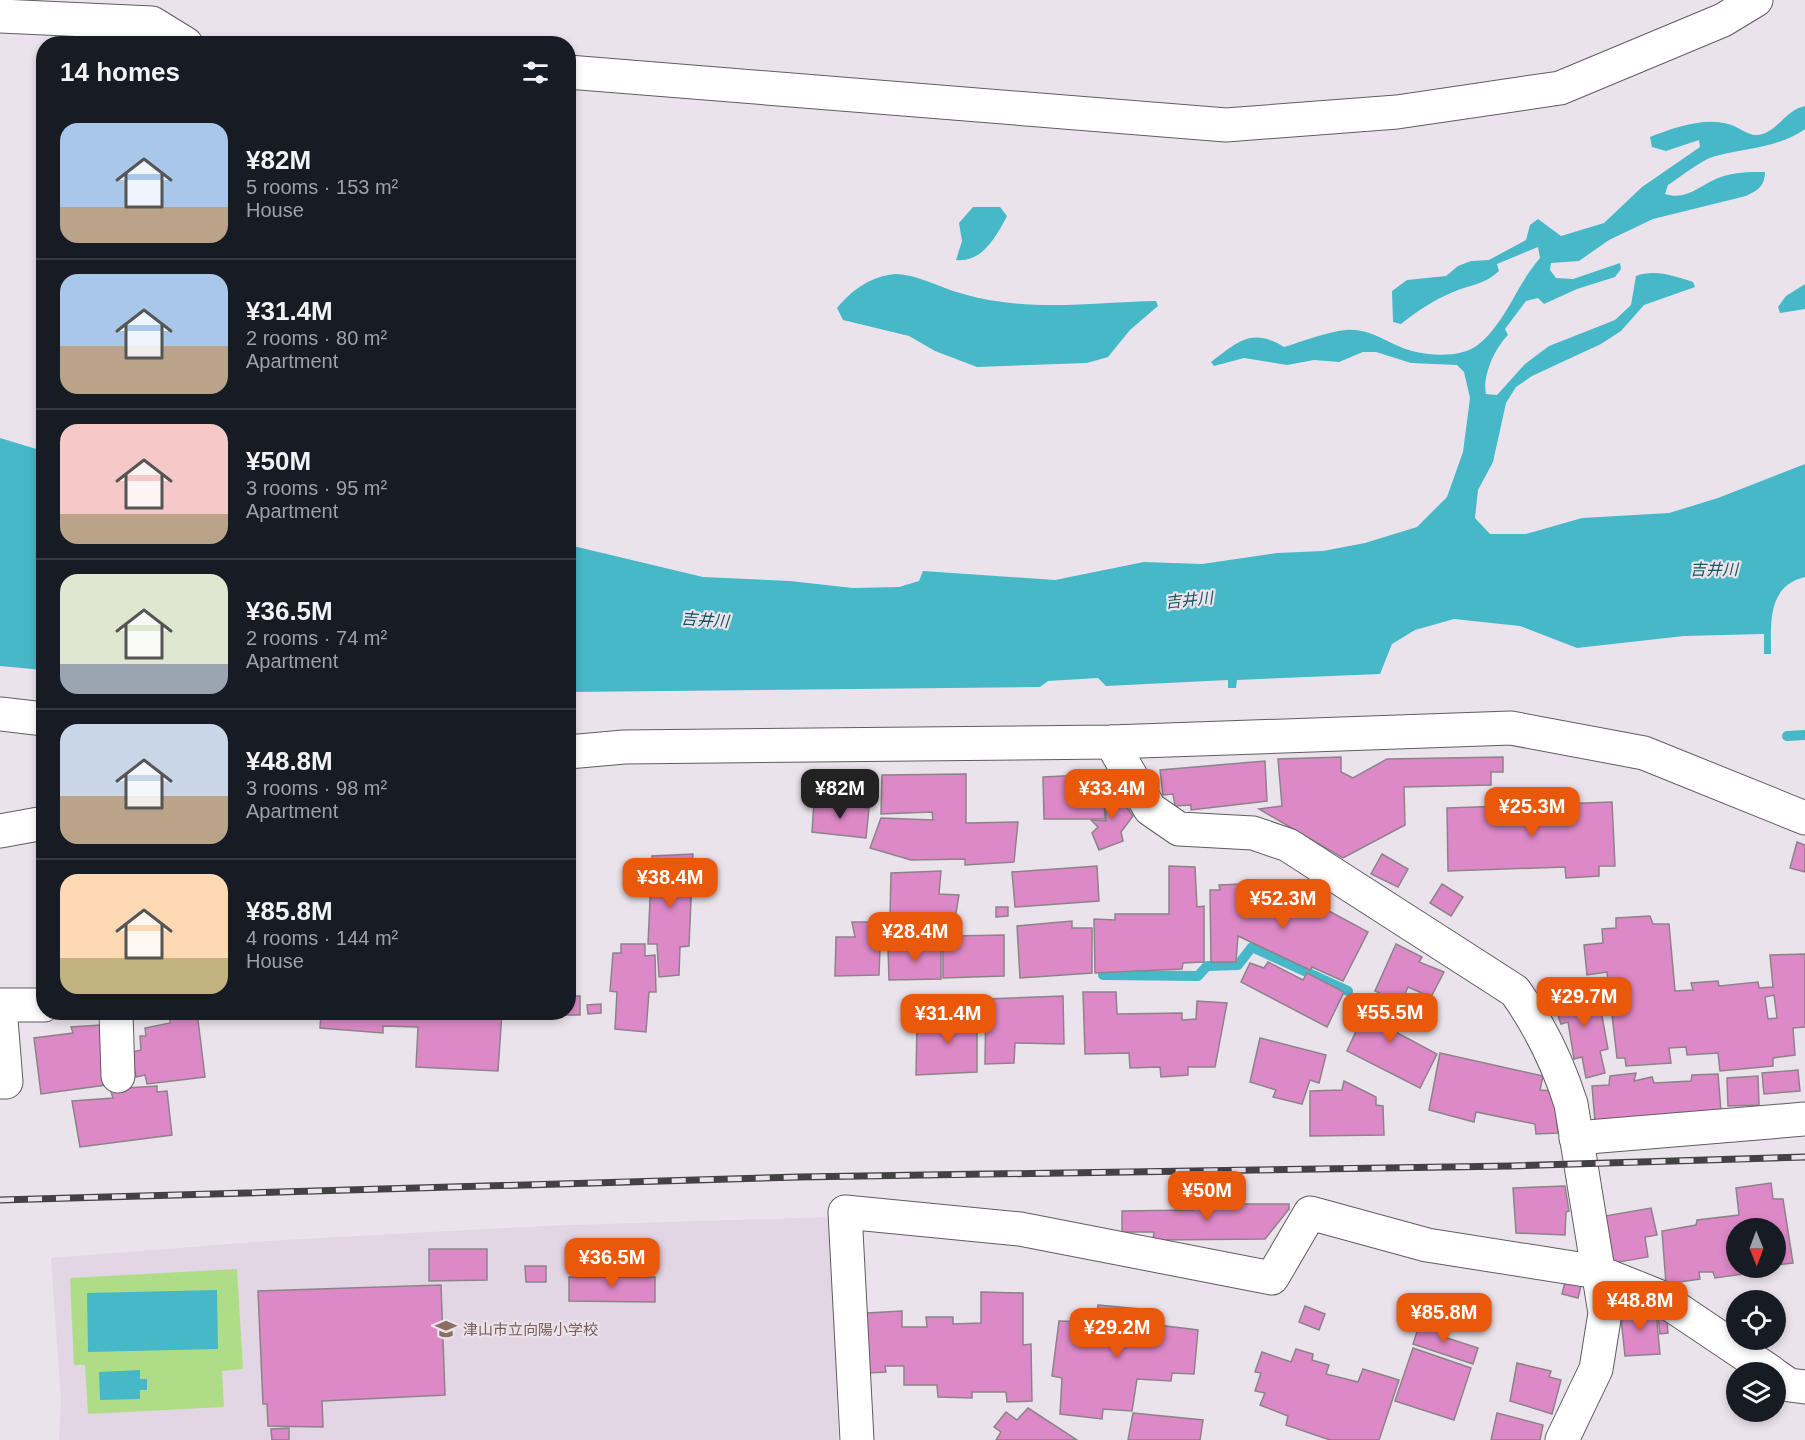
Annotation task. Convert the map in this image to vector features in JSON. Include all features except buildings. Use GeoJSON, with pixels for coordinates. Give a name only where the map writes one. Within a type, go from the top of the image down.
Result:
{"type":"FeatureCollection","features":[{"type":"Feature","properties":{"kind":"street"},"geometry":{"type":"LineString","coordinates":[[576,73],[1226,125],[1396,112],[1560,88],[1723,20],[1756,0]]}},
{"type":"Feature","properties":{"kind":"street"},"geometry":{"type":"LineString","coordinates":[[0,16],[153,22],[174,36]]}},
{"type":"Feature","properties":{"kind":"street"},"geometry":{"type":"LineString","coordinates":[[0,714],[36,718]]}},
{"type":"Feature","properties":{"kind":"street"},"geometry":{"type":"LineString","coordinates":[[576,751],[624,747],[1111,742],[1511,728],[1644,753],[1805,818]]}},
{"type":"Feature","properties":{"kind":"street"},"geometry":{"type":"LineString","coordinates":[[1111,742],[1150,809],[1179,829],[1253,833],[1288,845],[1515,991],[1532,1014],[1561,1072],[1571,1104],[1605,1313],[1596,1369],[1562,1440]]}},
{"type":"Feature","properties":{"kind":"street"},"geometry":{"type":"LineString","coordinates":[[1769,804],[1805,800]]}},
{"type":"Feature","properties":{"kind":"street"},"geometry":{"type":"LineString","coordinates":[[0,831],[36,824]]}},
{"type":"Feature","properties":{"kind":"street"},"geometry":{"type":"LineString","coordinates":[[0,1082],[6,1082],[0,1006],[36,1005]]}},
{"type":"Feature","properties":{"kind":"street"},"geometry":{"type":"LineString","coordinates":[[116,1020],[118,1076]]}},
{"type":"Feature","properties":{"kind":"street"},"geometry":{"type":"LineString","coordinates":[[1576,1138],[1805,1119]]}},
{"type":"Feature","properties":{"kind":"street"},"geometry":{"type":"LineString","coordinates":[[856,1440],[845,1212],[1020,1229],[1272,1278],[1310,1213],[1427,1245],[1598,1272],[1658,1296],[1756,1362]]}},
{"type":"Feature","properties":{"kind":"street"},"geometry":{"type":"LineString","coordinates":[[1786,1383],[1805,1387]]}},
{"type":"Feature","properties":{"kind":"shaded area","name":"津山市立向陽小学校"},"geometry":{"type":"Polygon","coordinates":[[[832,1217],[838,1440],[59,1440],[61,1400],[51,1258],[283,1240],[543,1226],[832,1217]]]}},
{"type":"Feature","properties":{"kind":"green space"},"geometry":{"type":"Polygon","coordinates":[[[237,1269],[243,1369],[222,1371],[224,1407],[88,1414],[85,1365],[74,1365],[70,1278],[237,1269]]]}},
{"type":"Feature","properties":{"kind":"water","name":"吉井川"},"geometry":{"type":"Polygon","coordinates":[[[1805,106],[1805,129],[1773,144],[1710,158],[1668,185],[1665,194],[1673,196],[1687,194],[1718,178],[1747,172],[1765,172],[1762,184],[1754,192],[1653,219],[1609,240],[1579,261],[1551,263],[1550,270],[1556,278],[1573,279],[1620,263],[1621,269],[1615,277],[1577,289],[1544,304],[1538,298],[1526,301],[1505,329],[1508,335],[1494,355],[1488,371],[1486,394],[1497,395],[1525,364],[1549,346],[1615,320],[1631,305],[1636,276],[1650,273],[1664,274],[1693,282],[1695,287],[1644,305],[1621,331],[1601,344],[1532,376],[1516,387],[1506,403],[1493,462],[1478,490],[1475,518],[1490,534],[1526,534],[1582,518],[1669,513],[1718,498],[1805,464],[1805,577],[1784,588],[1778,597],[1772,618],[1771,654],[1764,654],[1764,634],[1684,636],[1577,648],[1520,626],[1454,619],[1415,630],[1392,644],[1380,674],[1237,680],[1236,688],[1228,688],[1228,680],[1106,686],[1098,678],[1048,681],[1040,687],[576,692],[576,547],[703,577],[790,581],[853,588],[899,587],[919,581],[923,571],[1055,580],[1144,562],[1202,564],[1277,553],[1323,551],[1365,543],[1417,527],[1447,497],[1463,452],[1470,398],[1464,372],[1457,365],[1411,363],[1376,352],[1363,352],[1339,362],[1314,360],[1287,365],[1244,358],[1214,366],[1211,362],[1229,348],[1245,340],[1262,338],[1284,347],[1346,330],[1364,332],[1412,351],[1429,354],[1456,354],[1472,349],[1497,325],[1540,258],[1538,247],[1497,264],[1499,271],[1489,279],[1439,299],[1419,310],[1401,324],[1393,322],[1392,291],[1407,280],[1446,276],[1458,266],[1471,261],[1489,260],[1526,240],[1530,225],[1538,219],[1561,236],[1604,223],[1642,187],[1700,147],[1699,140],[1666,151],[1652,147],[1650,137],[1678,127],[1709,122],[1728,124],[1750,134],[1758,135],[1771,130],[1798,108],[1805,106]]]}},
{"type":"Feature","properties":{"kind":"water"},"geometry":{"type":"Polygon","coordinates":[[[973,207],[1000,207],[1007,216],[993,240],[981,253],[965,260],[956,260],[962,241],[959,223],[973,207]]]}},
{"type":"Feature","properties":{"kind":"water"},"geometry":{"type":"Polygon","coordinates":[[[896,274],[918,278],[965,295],[1003,302],[1061,305],[1156,301],[1158,306],[1130,330],[1108,357],[1087,363],[977,367],[935,351],[909,336],[843,320],[837,308],[849,295],[878,277],[896,274]]]}},
{"type":"Feature","properties":{"kind":"water"},"geometry":{"type":"Polygon","coordinates":[[[1805,284],[1805,309],[1780,313],[1778,307],[1786,296],[1805,284]]]}},
{"type":"Feature","properties":{"kind":"water"},"geometry":{"type":"Polygon","coordinates":[[[0,438],[36,449],[36,669],[0,666],[0,438]]]}},
{"type":"Feature","properties":{"kind":"water"},"geometry":{"type":"Polygon","coordinates":[[[217,1290],[218,1349],[88,1352],[87,1293],[217,1290]]]}},
{"type":"Feature","properties":{"kind":"water"},"geometry":{"type":"Polygon","coordinates":[[[140,1370],[140,1379],[147,1379],[147,1390],[140,1390],[140,1399],[100,1400],[99,1372],[140,1370]]]}},
{"type":"Feature","properties":{"kind":"waterway"},"geometry":{"type":"LineString","coordinates":[[1787,736],[1805,735]]}},
{"type":"Feature","properties":{"kind":"waterway"},"geometry":{"type":"LineString","coordinates":[[1103,975],[1198,976],[1207,966],[1238,965],[1252,947],[1348,991]]}},
{"type":"Feature","properties":{"kind":"railway"},"geometry":{"type":"LineString","coordinates":[[0,1200],[799,1177],[1511,1166],[1805,1157]]}},
{"type":"Feature","properties":{"kind":"place","name":"津山市立向陽小学校"},"geometry":{"type":"Point","coordinates":[446,1329]}}]}
